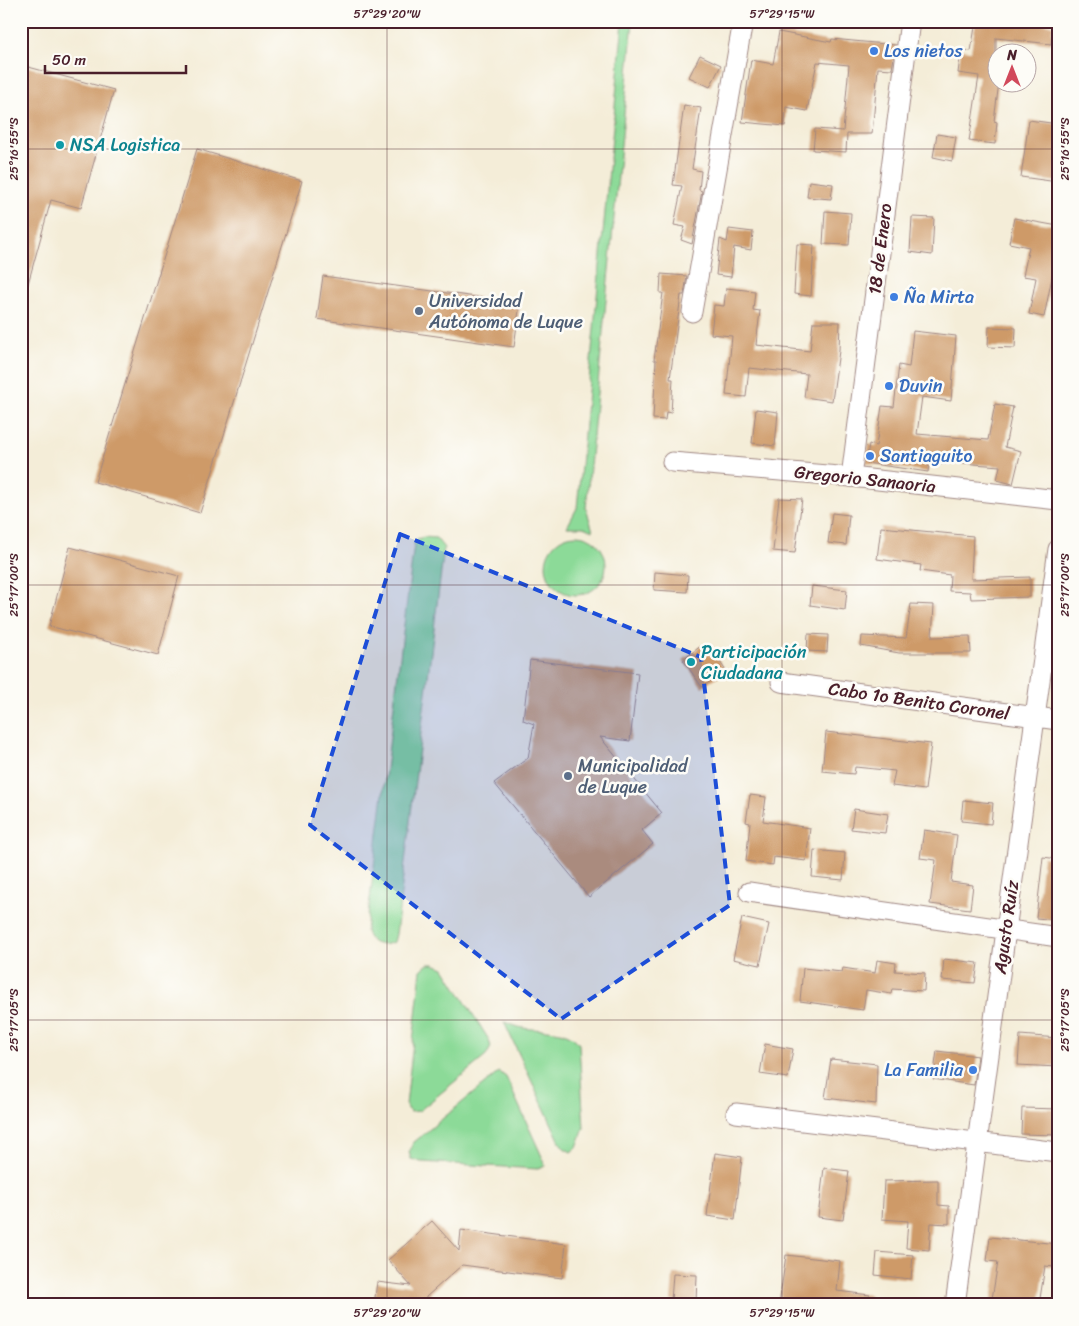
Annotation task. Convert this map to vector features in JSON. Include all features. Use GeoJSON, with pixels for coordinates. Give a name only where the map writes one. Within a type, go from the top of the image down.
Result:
{"type":"FeatureCollection","features":[{"type":"Feature","properties":{"kind":"street"},"geometry":{"type":"LineString","coordinates":[[692,312],[743,21]]}},
{"type":"Feature","properties":{"kind":"street","name":"18 de Enero"},"geometry":{"type":"LineString","coordinates":[[851,477],[910,21]]}},
{"type":"Feature","properties":{"kind":"street","name":"Gregorio Sanaoria"},"geometry":{"type":"LineString","coordinates":[[672,462],[851,477],[1058,500]]}},
{"type":"Feature","properties":{"kind":"street","name":"Agusto Ruíz"},"geometry":{"type":"LineString","coordinates":[[955,1305],[1058,549]]}},
{"type":"Feature","properties":{"kind":"street","name":"Cabo 1o Benito Coronel"},"geometry":{"type":"LineString","coordinates":[[781,682],[1058,720]]}},
{"type":"Feature","properties":{"kind":"street"},"geometry":{"type":"LineString","coordinates":[[749,892],[1058,937]]}},
{"type":"Feature","properties":{"kind":"street"},"geometry":{"type":"LineString","coordinates":[[736,1113],[1058,1152]]}},
{"type":"Feature","properties":{"kind":"highlighted area"},"geometry":{"type":"Polygon","coordinates":[[[400,534],[701,657],[730,905],[561,1019],[310,825],[400,534]]]}},
{"type":"Feature","properties":{"kind":"green space"},"geometry":{"type":"Polygon","coordinates":[[[623,21],[633,21],[586,508],[593,531],[583,527],[567,527],[577,508],[623,21]]]}},
{"type":"Feature","properties":{"kind":"green space"},"geometry":{"type":"Polygon","coordinates":[[[576,535],[593,540],[601,548],[606,565],[601,582],[593,590],[576,595],[559,590],[551,582],[546,565],[551,548],[559,540],[576,535]]]}},
{"type":"Feature","properties":{"kind":"green space"},"geometry":{"type":"Polygon","coordinates":[[[424,537],[436,538],[444,548],[396,934],[394,942],[377,944],[370,939],[366,931],[414,544],[417,539],[424,537]]]}},
{"type":"Feature","properties":{"kind":"green space"},"geometry":{"type":"Polygon","coordinates":[[[428,964],[444,968],[489,1040],[491,1047],[486,1056],[419,1111],[411,1112],[407,1109],[406,1105],[421,970],[428,964]]]}},
{"type":"Feature","properties":{"kind":"green space"},"geometry":{"type":"Polygon","coordinates":[[[504,1022],[523,1028],[561,1032],[579,1044],[584,1128],[577,1147],[571,1152],[561,1144],[504,1022]]]}},
{"type":"Feature","properties":{"kind":"green space"},"geometry":{"type":"Polygon","coordinates":[[[499,1072],[506,1077],[545,1166],[538,1169],[421,1162],[411,1159],[409,1152],[413,1143],[499,1072]]]}},
{"type":"Feature","properties":{"kind":"building"},"geometry":{"type":"Polygon","coordinates":[[[976,21],[1024,21],[1053,25],[1051,44],[996,38],[996,42],[986,42],[986,92],[998,92],[994,121],[997,122],[995,144],[969,141],[979,76],[958,73],[961,50],[971,51],[976,21]]]}},
{"type":"Feature","properties":{"kind":"building"},"geometry":{"type":"Polygon","coordinates":[[[779,32],[831,42],[832,39],[896,45],[892,69],[878,68],[872,134],[847,134],[846,152],[813,150],[815,129],[843,131],[849,65],[817,62],[807,111],[786,107],[785,126],[742,122],[751,60],[773,64],[779,32]]]}},
{"type":"Feature","properties":{"kind":"building"},"geometry":{"type":"Polygon","coordinates":[[[700,55],[721,65],[710,87],[689,77],[700,55]]]}},
{"type":"Feature","properties":{"kind":"building","name":"NSA Logistica"},"geometry":{"type":"Polygon","coordinates":[[[21,65],[114,90],[81,208],[51,200],[26,291],[21,290],[21,65]]]}},
{"type":"Feature","properties":{"kind":"building"},"geometry":{"type":"Polygon","coordinates":[[[684,105],[701,108],[692,169],[701,171],[699,190],[702,191],[692,244],[681,240],[685,227],[674,225],[682,186],[673,185],[684,105]]]}},
{"type":"Feature","properties":{"kind":"building"},"geometry":{"type":"Polygon","coordinates":[[[1029,120],[1058,124],[1058,182],[1021,177],[1029,120]]]}},
{"type":"Feature","properties":{"kind":"building"},"geometry":{"type":"Polygon","coordinates":[[[937,134],[956,137],[952,161],[933,157],[937,134]]]}},
{"type":"Feature","properties":{"kind":"building"},"geometry":{"type":"Polygon","coordinates":[[[197,149],[302,181],[200,513],[95,482],[197,149]]]}},
{"type":"Feature","properties":{"kind":"building"},"geometry":{"type":"Polygon","coordinates":[[[809,181],[833,184],[831,199],[807,197],[809,181]]]}},
{"type":"Feature","properties":{"kind":"building"},"geometry":{"type":"Polygon","coordinates":[[[825,211],[851,213],[849,245],[823,244],[825,211]]]}},
{"type":"Feature","properties":{"kind":"building"},"geometry":{"type":"Polygon","coordinates":[[[912,217],[934,218],[932,255],[910,252],[912,217]]]}},
{"type":"Feature","properties":{"kind":"building"},"geometry":{"type":"Polygon","coordinates":[[[1014,218],[1058,226],[1052,262],[1055,262],[1044,317],[1029,314],[1036,278],[1023,276],[1029,247],[1009,243],[1014,218]]]}},
{"type":"Feature","properties":{"kind":"building"},"geometry":{"type":"Polygon","coordinates":[[[729,229],[753,232],[751,250],[734,247],[731,277],[716,275],[720,239],[727,242],[729,229]]]}},
{"type":"Feature","properties":{"kind":"building"},"geometry":{"type":"Polygon","coordinates":[[[797,244],[814,245],[811,296],[794,294],[797,244]]]}},
{"type":"Feature","properties":{"kind":"building"},"geometry":{"type":"Polygon","coordinates":[[[661,274],[687,276],[684,295],[681,295],[670,379],[673,379],[671,413],[666,412],[665,420],[653,419],[656,360],[654,360],[663,293],[660,293],[661,274]]]}},
{"type":"Feature","properties":{"kind":"building","name":"Universidad Autónoma de Luque"},"geometry":{"type":"Polygon","coordinates":[[[323,276],[520,303],[514,347],[317,319],[323,276]]]}},
{"type":"Feature","properties":{"kind":"building"},"geometry":{"type":"Polygon","coordinates":[[[726,288],[755,291],[753,310],[760,311],[756,345],[810,351],[813,322],[840,322],[839,351],[832,401],[804,397],[807,374],[749,368],[746,397],[726,395],[732,336],[711,334],[714,305],[724,306],[726,288]]]}},
{"type":"Feature","properties":{"kind":"building"},"geometry":{"type":"Polygon","coordinates":[[[989,327],[1016,328],[1015,348],[988,347],[989,327]]]}},
{"type":"Feature","properties":{"kind":"building"},"geometry":{"type":"Polygon","coordinates":[[[913,331],[956,336],[951,401],[922,397],[917,434],[988,440],[995,404],[1013,407],[1005,447],[1021,451],[1013,484],[997,480],[1000,466],[948,462],[948,464],[929,464],[928,472],[866,463],[869,444],[876,446],[882,406],[894,407],[899,365],[909,367],[913,331]]]}},
{"type":"Feature","properties":{"kind":"building"},"geometry":{"type":"Polygon","coordinates":[[[756,409],[778,412],[775,446],[752,443],[756,409]]]}},
{"type":"Feature","properties":{"kind":"building"},"geometry":{"type":"Polygon","coordinates":[[[779,498],[802,499],[795,553],[773,551],[779,498]]]}},
{"type":"Feature","properties":{"kind":"building"},"geometry":{"type":"Polygon","coordinates":[[[832,513],[849,515],[846,545],[828,543],[832,513]]]}},
{"type":"Feature","properties":{"kind":"building"},"geometry":{"type":"Polygon","coordinates":[[[881,527],[973,536],[971,579],[1030,577],[1030,597],[971,599],[970,592],[949,591],[950,575],[920,571],[921,565],[877,559],[881,527]]]}},
{"type":"Feature","properties":{"kind":"building"},"geometry":{"type":"Polygon","coordinates":[[[70,547],[179,576],[158,655],[49,626],[70,547]]]}},
{"type":"Feature","properties":{"kind":"building"},"geometry":{"type":"Polygon","coordinates":[[[655,572],[688,575],[687,592],[654,590],[655,572]]]}},
{"type":"Feature","properties":{"kind":"building"},"geometry":{"type":"Polygon","coordinates":[[[812,586],[847,590],[845,610],[810,605],[812,586]]]}},
{"type":"Feature","properties":{"kind":"building"},"geometry":{"type":"Polygon","coordinates":[[[911,604],[934,605],[932,637],[970,636],[971,653],[899,653],[861,646],[862,636],[906,638],[911,604]]]}},
{"type":"Feature","properties":{"kind":"building"},"geometry":{"type":"Polygon","coordinates":[[[808,634],[828,635],[827,652],[807,651],[808,634]]]}},
{"type":"Feature","properties":{"kind":"building"},"geometry":{"type":"Polygon","coordinates":[[[702,645],[710,656],[714,653],[726,671],[702,687],[683,660],[702,645]]]}},
{"type":"Feature","properties":{"kind":"building","name":"Municipalidad de Luque"},"geometry":{"type":"Polygon","coordinates":[[[530,660],[638,673],[630,741],[600,737],[662,813],[642,830],[653,844],[589,897],[494,783],[528,758],[534,724],[523,720],[530,660]]]}},
{"type":"Feature","properties":{"kind":"building"},"geometry":{"type":"Polygon","coordinates":[[[826,732],[931,744],[925,790],[892,786],[895,771],[855,767],[854,774],[822,771],[826,732]]]}},
{"type":"Feature","properties":{"kind":"building"},"geometry":{"type":"Polygon","coordinates":[[[750,795],[766,797],[763,821],[810,828],[806,861],[774,857],[773,865],[746,861],[750,823],[746,822],[750,795]]]}},
{"type":"Feature","properties":{"kind":"building"},"geometry":{"type":"Polygon","coordinates":[[[963,800],[993,803],[991,824],[961,821],[963,800]]]}},
{"type":"Feature","properties":{"kind":"building"},"geometry":{"type":"Polygon","coordinates":[[[854,809],[888,814],[885,833],[851,829],[854,809]]]}},
{"type":"Feature","properties":{"kind":"building"},"geometry":{"type":"Polygon","coordinates":[[[924,830],[957,835],[951,882],[973,885],[970,909],[930,904],[936,860],[920,858],[924,830]]]}},
{"type":"Feature","properties":{"kind":"building"},"geometry":{"type":"Polygon","coordinates":[[[814,850],[845,853],[843,880],[812,877],[814,850]]]}},
{"type":"Feature","properties":{"kind":"building"},"geometry":{"type":"Polygon","coordinates":[[[1043,857],[1058,859],[1058,920],[1036,918],[1043,857]]]}},
{"type":"Feature","properties":{"kind":"building"},"geometry":{"type":"Polygon","coordinates":[[[742,918],[769,924],[760,965],[733,959],[742,918]]]}},
{"type":"Feature","properties":{"kind":"building"},"geometry":{"type":"Polygon","coordinates":[[[944,959],[978,963],[975,983],[942,980],[944,959]]]}},
{"type":"Feature","properties":{"kind":"building"},"geometry":{"type":"Polygon","coordinates":[[[877,960],[896,963],[895,971],[925,973],[924,991],[892,989],[891,994],[866,990],[863,1010],[800,1001],[803,968],[842,972],[843,968],[875,973],[877,960]]]}},
{"type":"Feature","properties":{"kind":"building"},"geometry":{"type":"Polygon","coordinates":[[[1020,1035],[1058,1038],[1058,1067],[1018,1065],[1020,1035]]]}},
{"type":"Feature","properties":{"kind":"building"},"geometry":{"type":"Polygon","coordinates":[[[765,1044],[793,1049],[788,1078],[760,1074],[765,1044]]]}},
{"type":"Feature","properties":{"kind":"building"},"geometry":{"type":"Polygon","coordinates":[[[937,1051],[978,1056],[974,1085],[933,1079],[937,1051]]]}},
{"type":"Feature","properties":{"kind":"building"},"geometry":{"type":"Polygon","coordinates":[[[831,1059],[877,1064],[876,1104],[825,1098],[831,1059]]]}},
{"type":"Feature","properties":{"kind":"building"},"geometry":{"type":"Polygon","coordinates":[[[1022,1108],[1058,1109],[1057,1135],[1021,1134],[1022,1108]]]}},
{"type":"Feature","properties":{"kind":"building"},"geometry":{"type":"Polygon","coordinates":[[[715,1153],[742,1157],[735,1220],[707,1216],[715,1153]]]}},
{"type":"Feature","properties":{"kind":"building"},"geometry":{"type":"Polygon","coordinates":[[[824,1168],[849,1171],[843,1220],[818,1217],[824,1168]]]}},
{"type":"Feature","properties":{"kind":"building"},"geometry":{"type":"Polygon","coordinates":[[[938,1180],[938,1205],[949,1206],[949,1224],[931,1223],[929,1250],[906,1248],[908,1221],[882,1219],[884,1181],[938,1180]]]}},
{"type":"Feature","properties":{"kind":"building"},"geometry":{"type":"Polygon","coordinates":[[[432,1221],[459,1251],[461,1230],[566,1244],[562,1278],[462,1265],[426,1297],[425,1305],[374,1305],[377,1282],[411,1286],[388,1260],[432,1221]]]}},
{"type":"Feature","properties":{"kind":"building"},"geometry":{"type":"Polygon","coordinates":[[[990,1237],[1058,1244],[1055,1267],[1045,1266],[1039,1305],[991,1305],[998,1262],[987,1261],[990,1237]]]}},
{"type":"Feature","properties":{"kind":"building"},"geometry":{"type":"Polygon","coordinates":[[[877,1252],[913,1255],[911,1279],[875,1275],[877,1252]]]}},
{"type":"Feature","properties":{"kind":"building"},"geometry":{"type":"Polygon","coordinates":[[[786,1255],[840,1261],[837,1291],[870,1295],[870,1305],[779,1305],[786,1255]]]}},
{"type":"Feature","properties":{"kind":"building"},"geometry":{"type":"Polygon","coordinates":[[[673,1274],[697,1275],[696,1303],[671,1301],[673,1274]]]}},
{"type":"Feature","properties":{"kind":"place","name":"Los nietos"},"geometry":{"type":"Point","coordinates":[874,51]}},
{"type":"Feature","properties":{"kind":"place","name":"NSA Logistica"},"geometry":{"type":"Point","coordinates":[60,145]}},
{"type":"Feature","properties":{"kind":"place","name":"Ña Mirta"},"geometry":{"type":"Point","coordinates":[894,297]}},
{"type":"Feature","properties":{"kind":"place","name":"Universidad Autónoma de Luque"},"geometry":{"type":"Point","coordinates":[419,311]}},
{"type":"Feature","properties":{"kind":"place","name":"Duvin"},"geometry":{"type":"Point","coordinates":[889,386]}},
{"type":"Feature","properties":{"kind":"place","name":"Santiaguito"},"geometry":{"type":"Point","coordinates":[870,456]}},
{"type":"Feature","properties":{"kind":"place","name":"Participación Ciudadana"},"geometry":{"type":"Point","coordinates":[691,662]}},
{"type":"Feature","properties":{"kind":"place","name":"Municipalidad de Luque"},"geometry":{"type":"Point","coordinates":[568,776]}},
{"type":"Feature","properties":{"kind":"place","name":"La Familia"},"geometry":{"type":"Point","coordinates":[973,1070]}}]}
